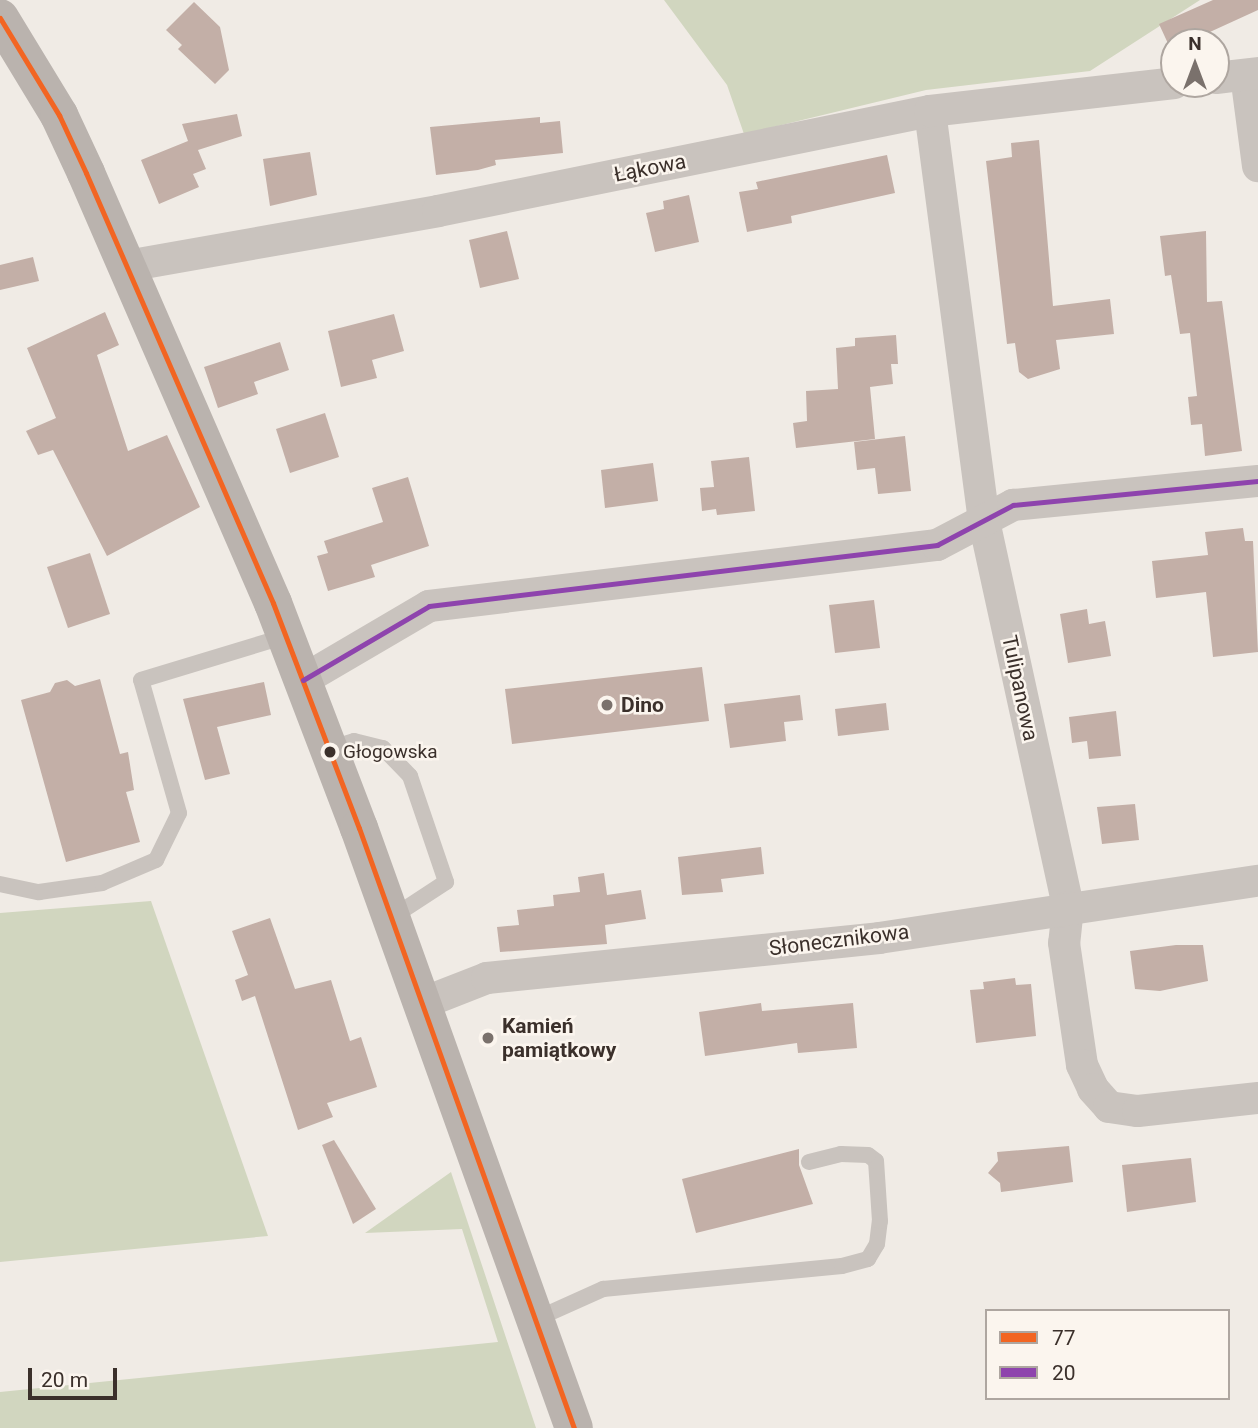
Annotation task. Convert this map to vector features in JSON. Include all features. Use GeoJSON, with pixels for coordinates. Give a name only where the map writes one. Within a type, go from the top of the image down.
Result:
{"type":"FeatureCollection","features":[{"type":"Feature","properties":{"kind":"street"},"geometry":{"type":"LineString","coordinates":[[0,18],[59,115],[286,636],[423,1003],[574,1428]]}},
{"type":"Feature","properties":{"kind":"street"},"geometry":{"type":"LineString","coordinates":[[1240,75],[1258,166]]}},
{"type":"Feature","properties":{"kind":"street","name":"Łąkowa"},"geometry":{"type":"LineString","coordinates":[[127,266],[438,211],[930,111],[1160,85]]}},
{"type":"Feature","properties":{"kind":"street","name":"Tulipanowa"},"geometry":{"type":"LineString","coordinates":[[930,111],[984,521],[1068,907],[1064,943],[1082,1065],[1093,1089],[1109,1107],[1138,1111],[1258,1098]]}},
{"type":"Feature","properties":{"kind":"street"},"geometry":{"type":"LineString","coordinates":[[303,680],[429,606],[937,545],[1013,505],[1258,481]]}},
{"type":"Feature","properties":{"kind":"street","name":"Słonecznikowa"},"geometry":{"type":"LineString","coordinates":[[423,1003],[487,978],[879,937],[1258,881]]}},
{"type":"Feature","properties":{"kind":"lane"},"geometry":{"type":"LineString","coordinates":[[0,884],[39,892],[102,883],[156,860],[179,813],[141,680],[286,636]]}},
{"type":"Feature","properties":{"kind":"lane"},"geometry":{"type":"LineString","coordinates":[[328,749],[354,741],[383,748],[410,776],[446,882],[391,918]]}},
{"type":"Feature","properties":{"kind":"lane"},"geometry":{"type":"LineString","coordinates":[[534,1320],[603,1289],[868,1259],[877,1244],[880,1221],[876,1161],[868,1155],[841,1154],[808,1162]]}},
{"type":"Feature","properties":{"kind":"green space"},"geometry":{"type":"Polygon","coordinates":[[[664,0],[1200,0],[1090,71],[926,90],[744,134],[727,85],[664,0]]]}},
{"type":"Feature","properties":{"kind":"green space"},"geometry":{"type":"Polygon","coordinates":[[[151,901],[268,1236],[0,1262],[0,913],[151,901]]]}},
{"type":"Feature","properties":{"kind":"green space"},"geometry":{"type":"Polygon","coordinates":[[[451,1172],[536,1428],[0,1428],[0,1392],[498,1342],[462,1229],[365,1233],[451,1172]]]}},
{"type":"Feature","properties":{"kind":"building"},"geometry":{"type":"Polygon","coordinates":[[[1213,0],[1258,0],[1258,10],[1219,28],[1161,28],[1159,24],[1213,0]]]}},
{"type":"Feature","properties":{"kind":"building"},"geometry":{"type":"Polygon","coordinates":[[[194,2],[220,27],[229,70],[215,84],[178,49],[182,45],[166,30],[194,2]]]}},
{"type":"Feature","properties":{"kind":"building"},"geometry":{"type":"Polygon","coordinates":[[[237,114],[242,136],[198,150],[206,169],[193,174],[199,187],[159,204],[141,160],[188,141],[182,124],[237,114]]]}},
{"type":"Feature","properties":{"kind":"building"},"geometry":{"type":"Polygon","coordinates":[[[540,117],[540,123],[560,121],[563,153],[495,160],[496,165],[478,170],[436,175],[430,127],[540,117]]]}},
{"type":"Feature","properties":{"kind":"building"},"geometry":{"type":"Polygon","coordinates":[[[1039,140],[1053,306],[1110,299],[1114,334],[1056,340],[1060,369],[1028,379],[1019,372],[1015,343],[1007,344],[986,161],[1012,157],[1011,143],[1039,140]]]}},
{"type":"Feature","properties":{"kind":"building"},"geometry":{"type":"Polygon","coordinates":[[[310,152],[317,195],[270,206],[263,159],[310,152]]]}},
{"type":"Feature","properties":{"kind":"building"},"geometry":{"type":"Polygon","coordinates":[[[887,155],[895,193],[791,216],[792,223],[747,232],[739,192],[758,189],[756,182],[887,155]]]}},
{"type":"Feature","properties":{"kind":"building"},"geometry":{"type":"Polygon","coordinates":[[[689,195],[699,242],[655,252],[646,213],[664,209],[663,201],[689,195]]]}},
{"type":"Feature","properties":{"kind":"building"},"geometry":{"type":"Polygon","coordinates":[[[507,231],[519,279],[480,288],[469,240],[507,231]]]}},
{"type":"Feature","properties":{"kind":"building"},"geometry":{"type":"Polygon","coordinates":[[[1206,231],[1207,302],[1222,301],[1242,451],[1205,456],[1202,424],[1191,425],[1188,397],[1197,396],[1190,333],[1180,334],[1171,275],[1165,276],[1160,236],[1206,231]]]}},
{"type":"Feature","properties":{"kind":"building"},"geometry":{"type":"Polygon","coordinates":[[[33,257],[39,281],[0,290],[0,265],[33,257]]]}},
{"type":"Feature","properties":{"kind":"building"},"geometry":{"type":"Polygon","coordinates":[[[105,312],[119,345],[97,355],[128,451],[167,435],[200,507],[107,556],[53,450],[38,455],[26,431],[56,418],[27,348],[105,312]]]}},
{"type":"Feature","properties":{"kind":"building"},"geometry":{"type":"Polygon","coordinates":[[[394,314],[404,351],[372,360],[377,378],[341,387],[328,331],[394,314]]]}},
{"type":"Feature","properties":{"kind":"building"},"geometry":{"type":"Polygon","coordinates":[[[896,335],[898,364],[891,364],[893,384],[870,387],[875,439],[796,448],[793,423],[807,421],[806,391],[838,389],[836,348],[855,346],[855,338],[896,335]]]}},
{"type":"Feature","properties":{"kind":"building"},"geometry":{"type":"Polygon","coordinates":[[[280,342],[289,370],[254,382],[258,394],[218,408],[204,367],[280,342]]]}},
{"type":"Feature","properties":{"kind":"building"},"geometry":{"type":"Polygon","coordinates":[[[325,413],[339,457],[290,473],[276,429],[325,413]]]}},
{"type":"Feature","properties":{"kind":"building"},"geometry":{"type":"Polygon","coordinates":[[[905,436],[911,491],[878,494],[875,468],[857,470],[854,442],[905,436]]]}},
{"type":"Feature","properties":{"kind":"building"},"geometry":{"type":"Polygon","coordinates":[[[749,457],[755,511],[717,515],[716,509],[702,511],[700,488],[714,487],[711,461],[749,457]]]}},
{"type":"Feature","properties":{"kind":"building"},"geometry":{"type":"Polygon","coordinates":[[[653,463],[658,501],[605,508],[601,470],[653,463]]]}},
{"type":"Feature","properties":{"kind":"building"},"geometry":{"type":"Polygon","coordinates":[[[408,477],[429,546],[371,565],[375,577],[328,591],[317,556],[328,553],[324,541],[383,522],[372,488],[408,477]]]}},
{"type":"Feature","properties":{"kind":"building"},"geometry":{"type":"Polygon","coordinates":[[[1243,528],[1245,541],[1253,541],[1258,652],[1213,657],[1206,592],[1156,598],[1152,561],[1208,555],[1205,532],[1243,528]]]}},
{"type":"Feature","properties":{"kind":"building"},"geometry":{"type":"Polygon","coordinates":[[[90,553],[110,614],[68,628],[47,567],[90,553]]]}},
{"type":"Feature","properties":{"kind":"building"},"geometry":{"type":"Polygon","coordinates":[[[874,600],[880,648],[835,653],[829,605],[874,600]]]}},
{"type":"Feature","properties":{"kind":"building"},"geometry":{"type":"Polygon","coordinates":[[[1087,609],[1089,624],[1105,621],[1111,656],[1068,663],[1060,614],[1087,609]]]}},
{"type":"Feature","properties":{"kind":"building","name":"Dino"},"geometry":{"type":"Polygon","coordinates":[[[702,667],[709,721],[512,744],[505,689],[702,667]]]}},
{"type":"Feature","properties":{"kind":"building"},"geometry":{"type":"Polygon","coordinates":[[[100,679],[120,754],[128,752],[134,790],[126,792],[140,842],[66,862],[21,700],[50,692],[55,683],[67,680],[75,686],[100,679]]]}},
{"type":"Feature","properties":{"kind":"building"},"geometry":{"type":"Polygon","coordinates":[[[264,682],[271,715],[217,727],[230,774],[205,780],[183,699],[264,682]]]}},
{"type":"Feature","properties":{"kind":"building"},"geometry":{"type":"Polygon","coordinates":[[[800,695],[803,720],[784,722],[786,741],[730,748],[724,704],[800,695]]]}},
{"type":"Feature","properties":{"kind":"building"},"geometry":{"type":"Polygon","coordinates":[[[886,703],[889,730],[838,736],[835,709],[886,703]]]}},
{"type":"Feature","properties":{"kind":"building"},"geometry":{"type":"Polygon","coordinates":[[[1116,711],[1121,756],[1089,759],[1087,741],[1072,743],[1069,717],[1116,711]]]}},
{"type":"Feature","properties":{"kind":"building"},"geometry":{"type":"Polygon","coordinates":[[[1135,804],[1139,840],[1102,844],[1097,807],[1135,804]]]}},
{"type":"Feature","properties":{"kind":"building"},"geometry":{"type":"Polygon","coordinates":[[[761,847],[764,874],[721,879],[723,892],[682,895],[678,857],[761,847]]]}},
{"type":"Feature","properties":{"kind":"building"},"geometry":{"type":"Polygon","coordinates":[[[604,873],[607,895],[641,890],[646,919],[605,925],[607,944],[500,952],[497,927],[519,925],[517,910],[554,906],[553,895],[580,892],[578,877],[604,873]]]}},
{"type":"Feature","properties":{"kind":"building"},"geometry":{"type":"Polygon","coordinates":[[[270,918],[295,989],[331,980],[350,1041],[361,1037],[377,1087],[327,1103],[333,1117],[298,1130],[255,996],[242,1001],[235,980],[248,975],[232,931],[270,918]]]}},
{"type":"Feature","properties":{"kind":"building"},"geometry":{"type":"Polygon","coordinates":[[[1176,945],[1203,945],[1208,981],[1160,991],[1135,989],[1130,951],[1176,945]]]}},
{"type":"Feature","properties":{"kind":"building"},"geometry":{"type":"Polygon","coordinates":[[[1015,978],[1016,985],[1031,984],[1036,1036],[976,1043],[970,990],[984,989],[983,982],[1015,978]]]}},
{"type":"Feature","properties":{"kind":"building"},"geometry":{"type":"Polygon","coordinates":[[[761,1003],[762,1011],[853,1003],[857,1048],[798,1053],[797,1043],[705,1056],[699,1012],[761,1003]]]}},
{"type":"Feature","properties":{"kind":"building"},"geometry":{"type":"Polygon","coordinates":[[[334,1140],[376,1209],[353,1224],[322,1145],[334,1140]]]}},
{"type":"Feature","properties":{"kind":"building"},"geometry":{"type":"Polygon","coordinates":[[[1069,1146],[1073,1182],[1001,1192],[1000,1183],[988,1173],[998,1161],[997,1152],[1069,1146]]]}},
{"type":"Feature","properties":{"kind":"building"},"geometry":{"type":"Polygon","coordinates":[[[799,1149],[799,1165],[813,1204],[696,1233],[682,1179],[799,1149]]]}},
{"type":"Feature","properties":{"kind":"building"},"geometry":{"type":"Polygon","coordinates":[[[1191,1158],[1196,1202],[1127,1212],[1122,1165],[1191,1158]]]}},
{"type":"Feature","properties":{"kind":"transit line","name":"77"},"geometry":{"type":"LineString","coordinates":[[0,18],[59,115],[273,603],[359,828],[574,1428]]}},
{"type":"Feature","properties":{"kind":"transit line","name":"20"},"geometry":{"type":"LineString","coordinates":[[303,680],[429,606],[937,545],[1013,505],[1258,481]]}},
{"type":"Feature","properties":{"kind":"place","name":"Dino"},"geometry":{"type":"Point","coordinates":[607,705]}},
{"type":"Feature","properties":{"kind":"place","name":"Głogowska"},"geometry":{"type":"Point","coordinates":[330,752]}},
{"type":"Feature","properties":{"kind":"place","name":"Kamień pamiątkowy"},"geometry":{"type":"Point","coordinates":[488,1038]}}]}
